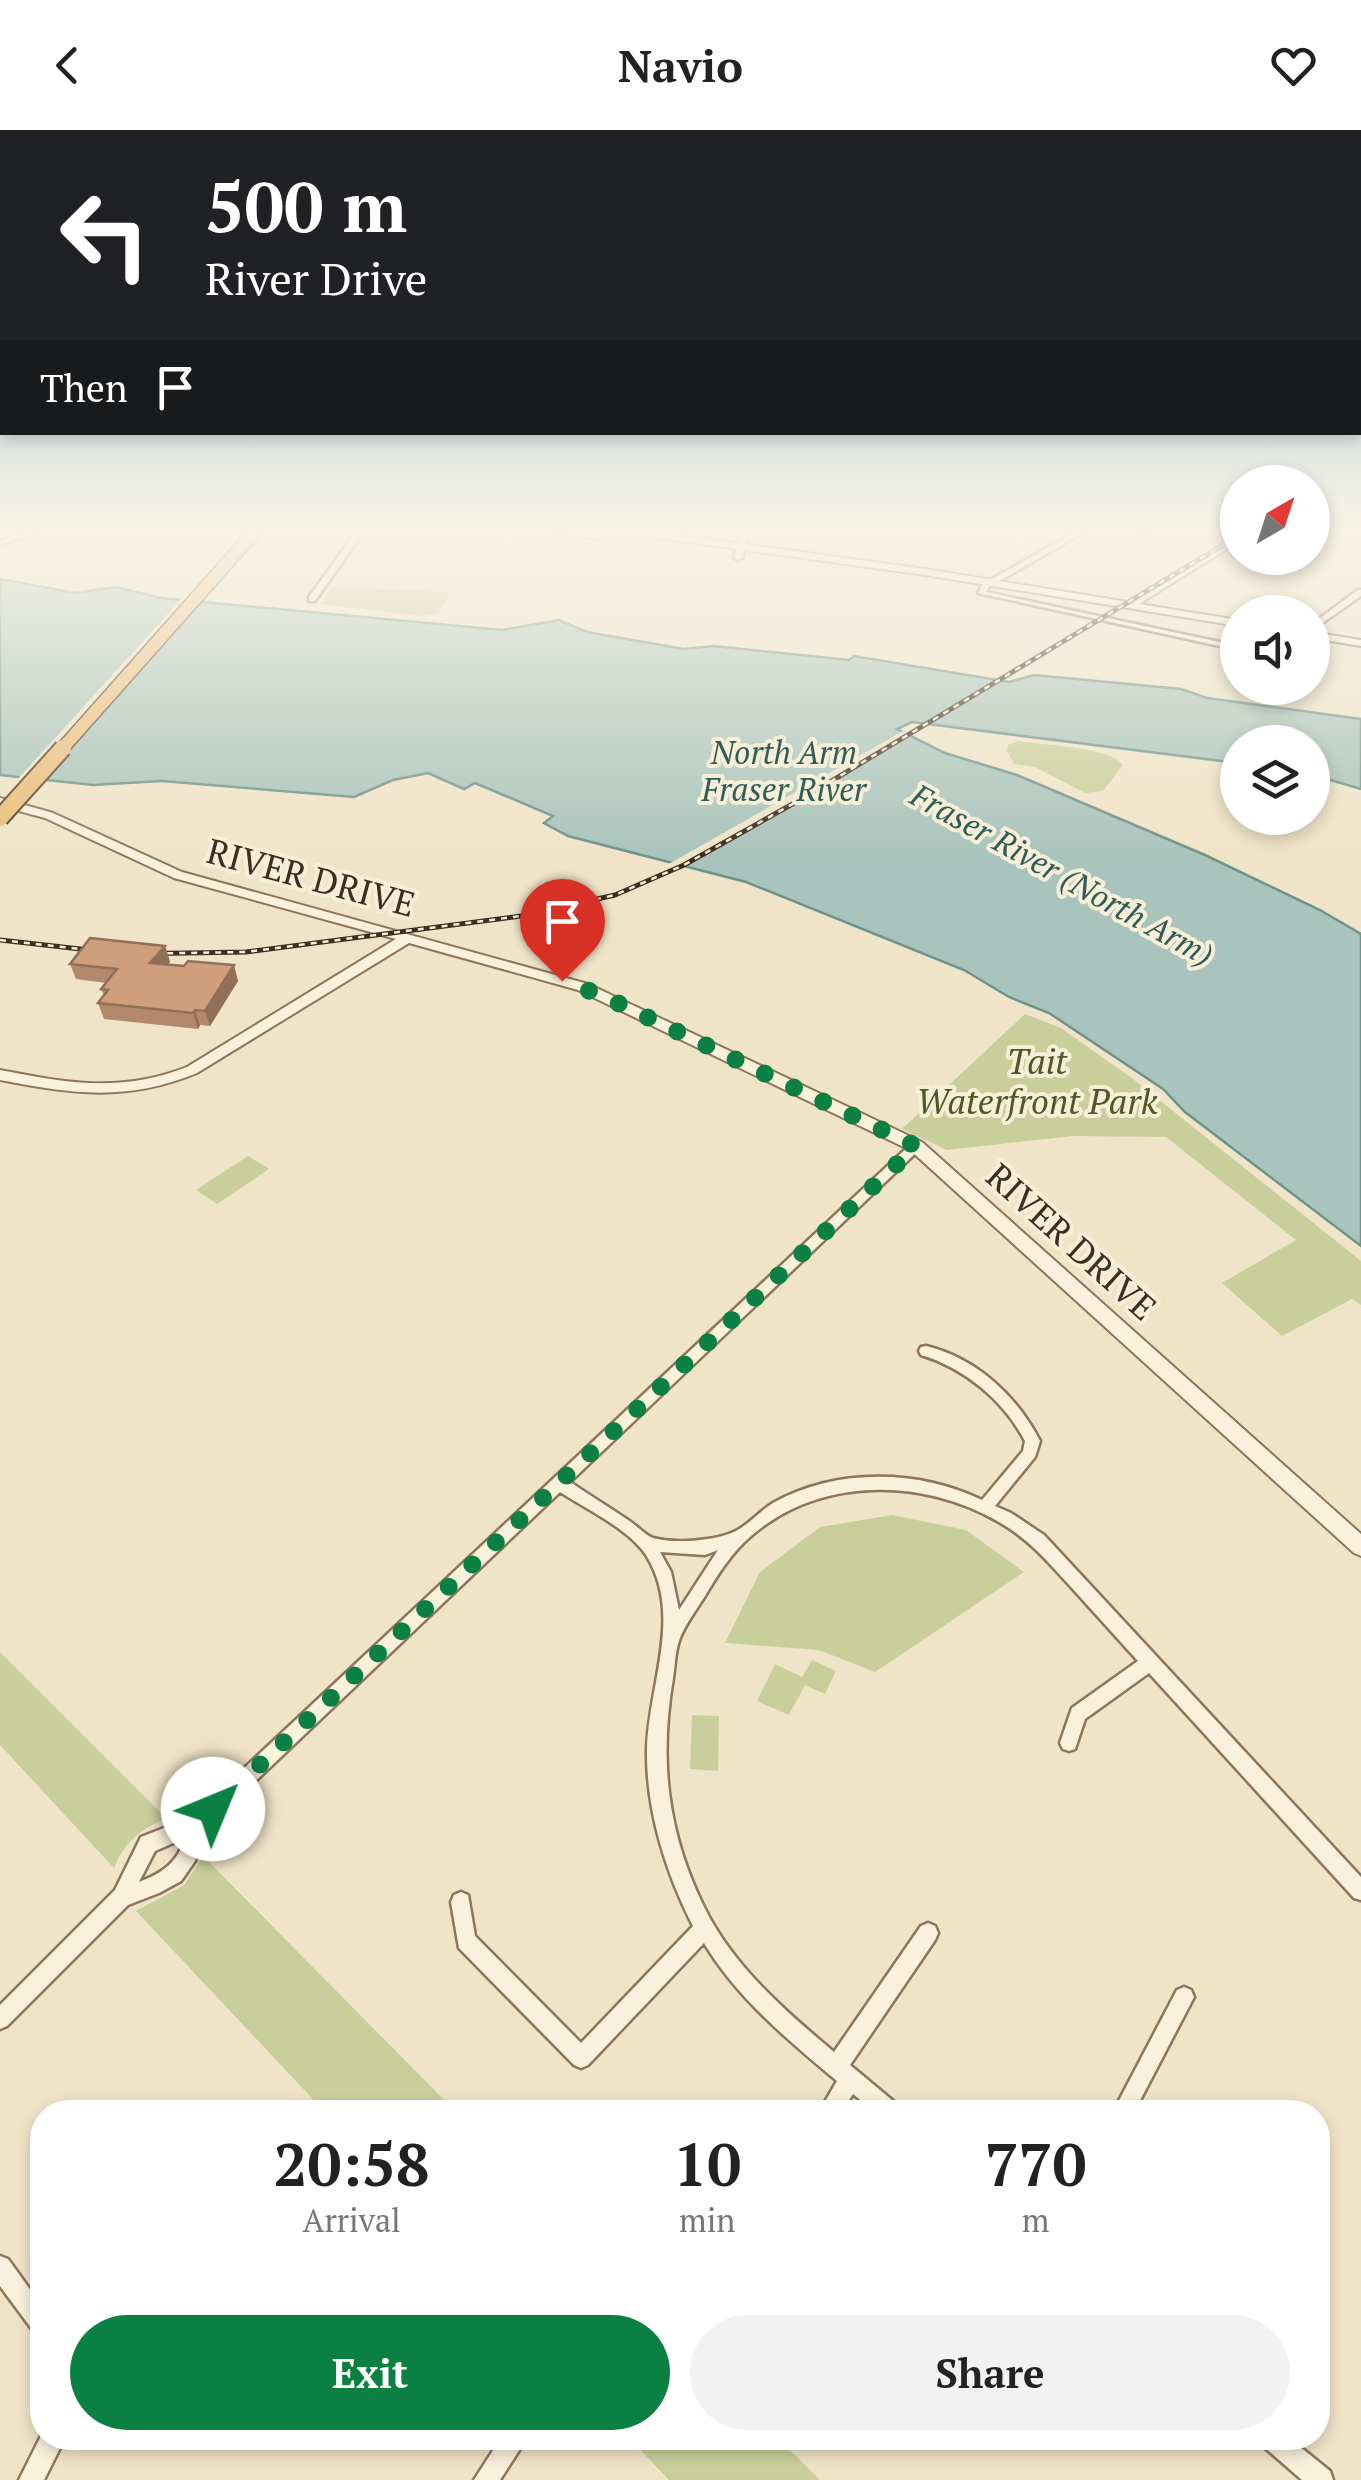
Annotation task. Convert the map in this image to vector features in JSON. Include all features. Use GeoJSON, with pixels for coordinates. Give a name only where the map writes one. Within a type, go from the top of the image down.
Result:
{"type":"FeatureCollection","features":[{"type":"Feature","properties":{"kind":"highway"},"geometry":{"type":"LineString","coordinates":[[0,804],[155,637]]}},
{"type":"Feature","properties":{"kind":"highway"},"geometry":{"type":"LineString","coordinates":[[0,818],[160,637]]}},
{"type":"Feature","properties":{"kind":"street"},"geometry":{"type":"LineString","coordinates":[[1184,637],[1220,644]]}},
{"type":"Feature","properties":{"kind":"street"},"geometry":{"type":"LineString","coordinates":[[1333,637],[1361,643]]}},
{"type":"Feature","properties":{"kind":"street","name":"RIVER DRIVE"},"geometry":{"type":"LineString","coordinates":[[0,804],[24,806],[66,820],[158,869],[592,991],[916,1146],[1361,1547]]}},
{"type":"Feature","properties":{"kind":"street"},"geometry":{"type":"LineString","coordinates":[[0,1075],[102,1092],[154,1086],[192,1070],[408,938]]}},
{"type":"Feature","properties":{"kind":"street"},"geometry":{"type":"LineString","coordinates":[[0,2019],[122,1898],[148,1844],[198,1823],[916,1146]]}},
{"type":"Feature","properties":{"kind":"street"},"geometry":{"type":"LineString","coordinates":[[926,1350],[941,1352],[960,1363],[1018,1416],[1033,1441],[1030,1453],[986,1506]]}},
{"type":"Feature","properties":{"kind":"street"},"geometry":{"type":"LineString","coordinates":[[558,1482],[648,1544],[705,1548],[748,1529],[800,1498],[837,1486],[869,1483],[935,1488],[986,1506],[1038,1540],[1361,1891]]}},
{"type":"Feature","properties":{"kind":"street"},"geometry":{"type":"LineString","coordinates":[[674,1632],[715,1566],[748,1529]]}},
{"type":"Feature","properties":{"kind":"street"},"geometry":{"type":"LineString","coordinates":[[648,1544],[671,1596],[674,1632],[656,1715],[657,1788],[683,1881],[704,1929],[732,1970],[780,2019],[877,2100]]}},
{"type":"Feature","properties":{"kind":"street"},"geometry":{"type":"LineString","coordinates":[[1069,1744],[1078,1714],[1149,1663]]}},
{"type":"Feature","properties":{"kind":"street"},"geometry":{"type":"LineString","coordinates":[[122,1898],[166,1883],[186,1865],[198,1823]]}},
{"type":"Feature","properties":{"kind":"street"},"geometry":{"type":"LineString","coordinates":[[461,1902],[466,1941],[581,2058],[704,1929]]}},
{"type":"Feature","properties":{"kind":"street"},"geometry":{"type":"LineString","coordinates":[[834,2100],[844,2072],[928,1934]]}},
{"type":"Feature","properties":{"kind":"street"},"geometry":{"type":"LineString","coordinates":[[1129,2100],[1184,1997]]}},
{"type":"Feature","properties":{"kind":"street"},"geometry":{"type":"LineString","coordinates":[[0,2267],[30,2308]]}},
{"type":"Feature","properties":{"kind":"street"},"geometry":{"type":"LineString","coordinates":[[31,2480],[47,2450]]}},
{"type":"Feature","properties":{"kind":"street"},"geometry":{"type":"LineString","coordinates":[[486,2480],[507,2450]]}},
{"type":"Feature","properties":{"kind":"street"},"geometry":{"type":"LineString","coordinates":[[1286,2450],[1322,2480]]}},
{"type":"Feature","properties":{"kind":"green space"},"geometry":{"type":"Polygon","coordinates":[[[1018,741],[1105,754],[1123,765],[1103,791],[1085,793],[1035,767],[1014,764],[1008,745],[1018,741]]]}},
{"type":"Feature","properties":{"kind":"green space","name":"Tait Waterfront Park"},"geometry":{"type":"Polygon","coordinates":[[[1025,1014],[1061,1028],[1133,1079],[1361,1261],[1361,1305],[1352,1299],[1282,1336],[1222,1283],[1296,1240],[1166,1137],[1073,1136],[947,1150],[902,1129],[1025,1014]]]}},
{"type":"Feature","properties":{"kind":"green space"},"geometry":{"type":"Polygon","coordinates":[[[248,1156],[269,1169],[217,1204],[196,1190],[248,1156]]]}},
{"type":"Feature","properties":{"kind":"green space"},"geometry":{"type":"Polygon","coordinates":[[[892,1515],[966,1530],[1024,1572],[875,1672],[819,1650],[725,1643],[760,1572],[820,1527],[892,1515]]]}},
{"type":"Feature","properties":{"kind":"green space"},"geometry":{"type":"Polygon","coordinates":[[[0,1652],[166,1818],[134,1837],[114,1868],[0,1745],[0,1652]]]}},
{"type":"Feature","properties":{"kind":"green space"},"geometry":{"type":"Polygon","coordinates":[[[812,1660],[836,1671],[825,1694],[805,1685],[789,1715],[757,1701],[775,1664],[802,1677],[812,1660]]]}},
{"type":"Feature","properties":{"kind":"green space"},"geometry":{"type":"Polygon","coordinates":[[[692,1715],[719,1716],[718,1771],[690,1769],[692,1715]]]}},
{"type":"Feature","properties":{"kind":"green space"},"geometry":{"type":"Polygon","coordinates":[[[203,1856],[444,2100],[314,2100],[136,1911],[184,1885],[203,1856]]]}},
{"type":"Feature","properties":{"kind":"green space"},"geometry":{"type":"Polygon","coordinates":[[[640,2450],[790,2450],[820,2480],[669,2480],[640,2450]]]}},
{"type":"Feature","properties":{"kind":"water","name":"North Arm Fraser River"},"geometry":{"type":"Polygon","coordinates":[[[0,637],[614,637],[684,649],[714,646],[849,660],[854,656],[1009,682],[1034,675],[1181,689],[1220,700],[1220,705],[1258,705],[1361,719],[1361,789],[1330,780],[1330,725],[1220,725],[1220,761],[912,722],[897,729],[945,753],[1017,775],[1205,855],[1361,934],[1361,1246],[1185,1112],[1163,1089],[1049,1013],[1009,997],[964,970],[746,882],[568,836],[544,823],[553,816],[475,783],[464,789],[428,773],[393,780],[354,797],[162,781],[93,785],[0,775],[0,637]]]}},
{"type":"Feature","properties":{"kind":"pier"},"geometry":{"type":"Polygon","coordinates":[[[147,637],[168,637],[38,785],[15,782],[147,637]]]}},
{"type":"Feature","properties":{"kind":"pier"},"geometry":{"type":"Polygon","coordinates":[[[905,730],[915,734],[700,859],[682,868],[667,865],[905,730]]]}},
{"type":"Feature","properties":{"kind":"building"},"geometry":{"type":"Polygon","coordinates":[[[90,938],[165,946],[150,963],[234,965],[205,1011],[98,1003],[108,990],[101,989],[117,969],[70,964],[90,938]]]}},
{"type":"Feature","properties":{"kind":"railway"},"geometry":{"type":"LineString","coordinates":[[0,940],[125,954],[246,952],[521,916],[615,895],[684,865],[805,797],[1071,637]]}},
{"type":"Feature","properties":{"kind":"route"},"geometry":{"type":"LineString","coordinates":[[213,1809],[916,1146],[601,995],[562,981]]}},
{"type":"Feature","properties":{"kind":"water label","name":"Fraser River (North Arm)"},"geometry":{"type":"Point","coordinates":[1062,875]}}]}
